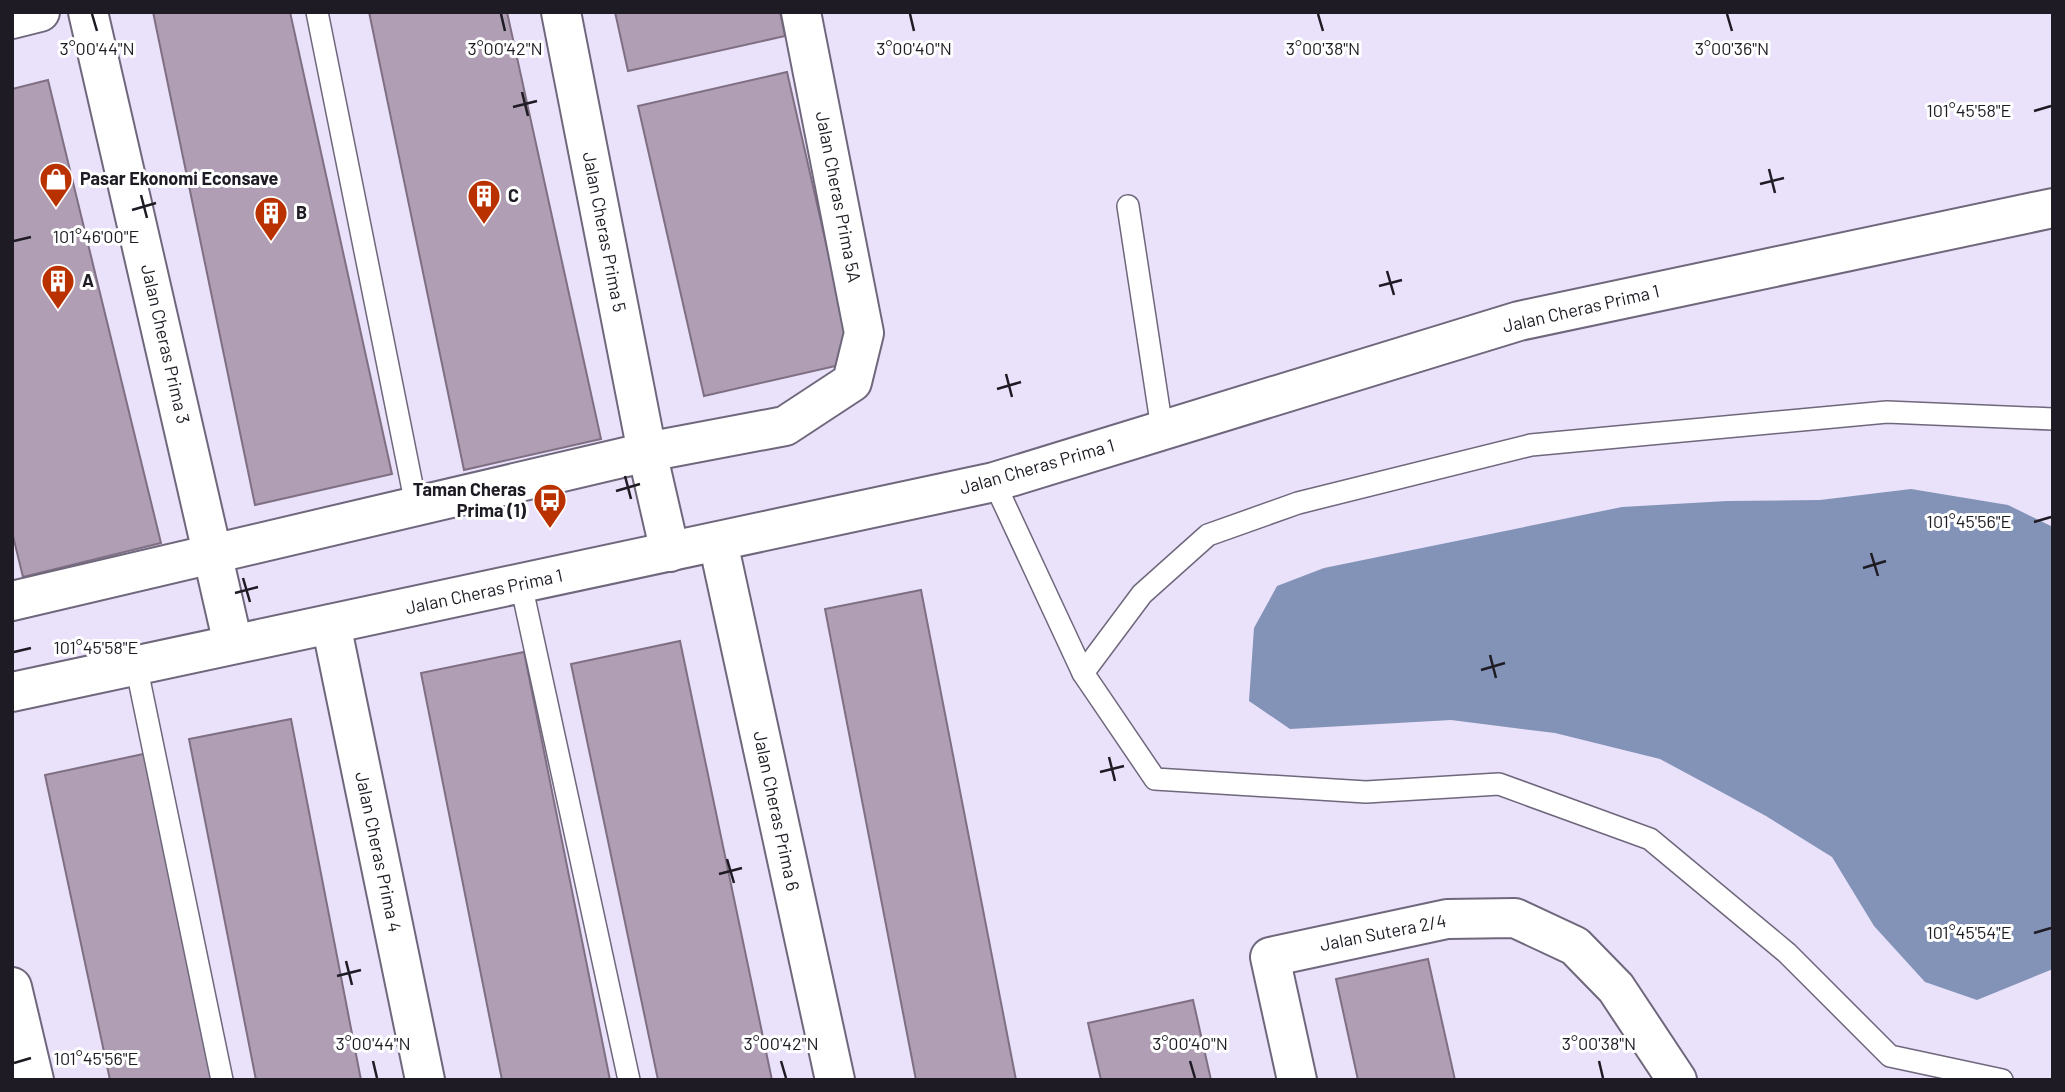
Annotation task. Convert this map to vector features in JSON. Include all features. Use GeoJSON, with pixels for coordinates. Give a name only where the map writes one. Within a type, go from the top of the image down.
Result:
{"type":"FeatureCollection","features":[{"type":"Feature","properties":{"kind":"street"},"geometry":{"type":"LineString","coordinates":[[12,19],[40,12]]}},
{"type":"Feature","properties":{"kind":"street","name":"Jalan Cheras Prima 3"},"geometry":{"type":"LineString","coordinates":[[88,12],[233,645]]}},
{"type":"Feature","properties":{"kind":"street","name":"Jalan Cheras Prima 5"},"geometry":{"type":"LineString","coordinates":[[561,12],[647,452],[670,552]]}},
{"type":"Feature","properties":{"kind":"street","name":"Jalan Cheras Prima 5A"},"geometry":{"type":"LineString","coordinates":[[647,452],[785,426],[852,382],[864,333],[801,12]]}},
{"type":"Feature","properties":{"kind":"street","name":"Jalan Cheras Prima 1"},"geometry":{"type":"LineString","coordinates":[[12,692],[994,482],[1520,321],[2053,208]]}},
{"type":"Feature","properties":{"kind":"street"},"geometry":{"type":"LineString","coordinates":[[12,601],[647,452]]}},
{"type":"Feature","properties":{"kind":"street","name":"Jalan Cheras Prima 6"},"geometry":{"type":"LineString","coordinates":[[718,542],[835,1080]]}},
{"type":"Feature","properties":{"kind":"street","name":"Jalan Cheras Prima 4"},"geometry":{"type":"LineString","coordinates":[[331,624],[425,1080]]}},
{"type":"Feature","properties":{"kind":"street","name":"Jalan Sutera 2/4"},"geometry":{"type":"LineString","coordinates":[[1297,1080],[1270,957],[1447,919],[1516,918],[1575,946],[1616,988],[1677,1080]]}},
{"type":"Feature","properties":{"kind":"street"},"geometry":{"type":"LineString","coordinates":[[12,987],[34,1080]]}},
{"type":"Feature","properties":{"kind":"lane"},"geometry":{"type":"LineString","coordinates":[[317,12],[416,505]]}},
{"type":"Feature","properties":{"kind":"lane"},"geometry":{"type":"LineString","coordinates":[[1128,206],[1162,429]]}},
{"type":"Feature","properties":{"kind":"lane"},"geometry":{"type":"LineString","coordinates":[[1083,673],[1142,594],[1208,535],[1298,503],[1531,445],[1887,412],[2053,419]]}},
{"type":"Feature","properties":{"kind":"lane"},"geometry":{"type":"LineString","coordinates":[[994,482],[1083,673],[1155,779],[1366,792],[1499,785],[1650,839],[1787,953],[1890,1056],[2002,1080]]}},
{"type":"Feature","properties":{"kind":"lane"},"geometry":{"type":"LineString","coordinates":[[521,584],[629,1080]]}},
{"type":"Feature","properties":{"kind":"lane"},"geometry":{"type":"LineString","coordinates":[[136,665],[222,1080]]}},
{"type":"Feature","properties":{"kind":"water"},"geometry":{"type":"Polygon","coordinates":[[[1911,489],[2008,505],[2053,527],[2053,969],[1977,1000],[1925,982],[1874,926],[1832,857],[1766,816],[1660,759],[1555,733],[1451,720],[1290,729],[1249,701],[1254,628],[1277,586],[1324,568],[1622,507],[1727,501],[1820,500],[1911,489]]]}},
{"type":"Feature","properties":{"kind":"building","name":"B"},"geometry":{"type":"Polygon","coordinates":[[[153,12],[290,12],[392,474],[255,505],[153,12]]]}},
{"type":"Feature","properties":{"kind":"building","name":"C"},"geometry":{"type":"Polygon","coordinates":[[[369,12],[507,12],[601,439],[464,470],[369,12]]]}},
{"type":"Feature","properties":{"kind":"building"},"geometry":{"type":"Polygon","coordinates":[[[615,12],[780,12],[785,36],[628,71],[615,12]]]}},
{"type":"Feature","properties":{"kind":"building"},"geometry":{"type":"Polygon","coordinates":[[[787,72],[853,362],[704,396],[638,106],[787,72]]]}},
{"type":"Feature","properties":{"kind":"building","name":"A"},"geometry":{"type":"Polygon","coordinates":[[[48,80],[161,543],[23,577],[12,532],[12,89],[48,80]]]}},
{"type":"Feature","properties":{"kind":"building"},"geometry":{"type":"Polygon","coordinates":[[[921,590],[1016,1080],[916,1080],[825,609],[921,590]]]}},
{"type":"Feature","properties":{"kind":"building"},"geometry":{"type":"Polygon","coordinates":[[[680,641],[772,1080],[658,1080],[571,664],[680,641]]]}},
{"type":"Feature","properties":{"kind":"building"},"geometry":{"type":"Polygon","coordinates":[[[524,652],[610,1080],[502,1080],[421,673],[524,652]]]}},
{"type":"Feature","properties":{"kind":"building"},"geometry":{"type":"Polygon","coordinates":[[[291,719],[361,1080],[256,1080],[189,739],[291,719]]]}},
{"type":"Feature","properties":{"kind":"building"},"geometry":{"type":"Polygon","coordinates":[[[148,753],[217,1080],[110,1080],[45,775],[148,753]]]}},
{"type":"Feature","properties":{"kind":"building"},"geometry":{"type":"Polygon","coordinates":[[[1428,959],[1455,1080],[1358,1080],[1336,979],[1428,959]]]}},
{"type":"Feature","properties":{"kind":"building"},"geometry":{"type":"Polygon","coordinates":[[[1193,1000],[1211,1080],[1101,1080],[1088,1023],[1193,1000]]]}},
{"type":"Feature","properties":{"kind":"place","name":"Pasar Ekonomi Econsave"},"geometry":{"type":"Point","coordinates":[56,209]}},
{"type":"Feature","properties":{"kind":"place","name":"C"},"geometry":{"type":"Point","coordinates":[484,226]}},
{"type":"Feature","properties":{"kind":"place","name":"B"},"geometry":{"type":"Point","coordinates":[271,243]}},
{"type":"Feature","properties":{"kind":"place","name":"A"},"geometry":{"type":"Point","coordinates":[58,311]}},
{"type":"Feature","properties":{"kind":"place","name":"Taman Cheras Prima (1)"},"geometry":{"type":"Point","coordinates":[550,530]}}]}
